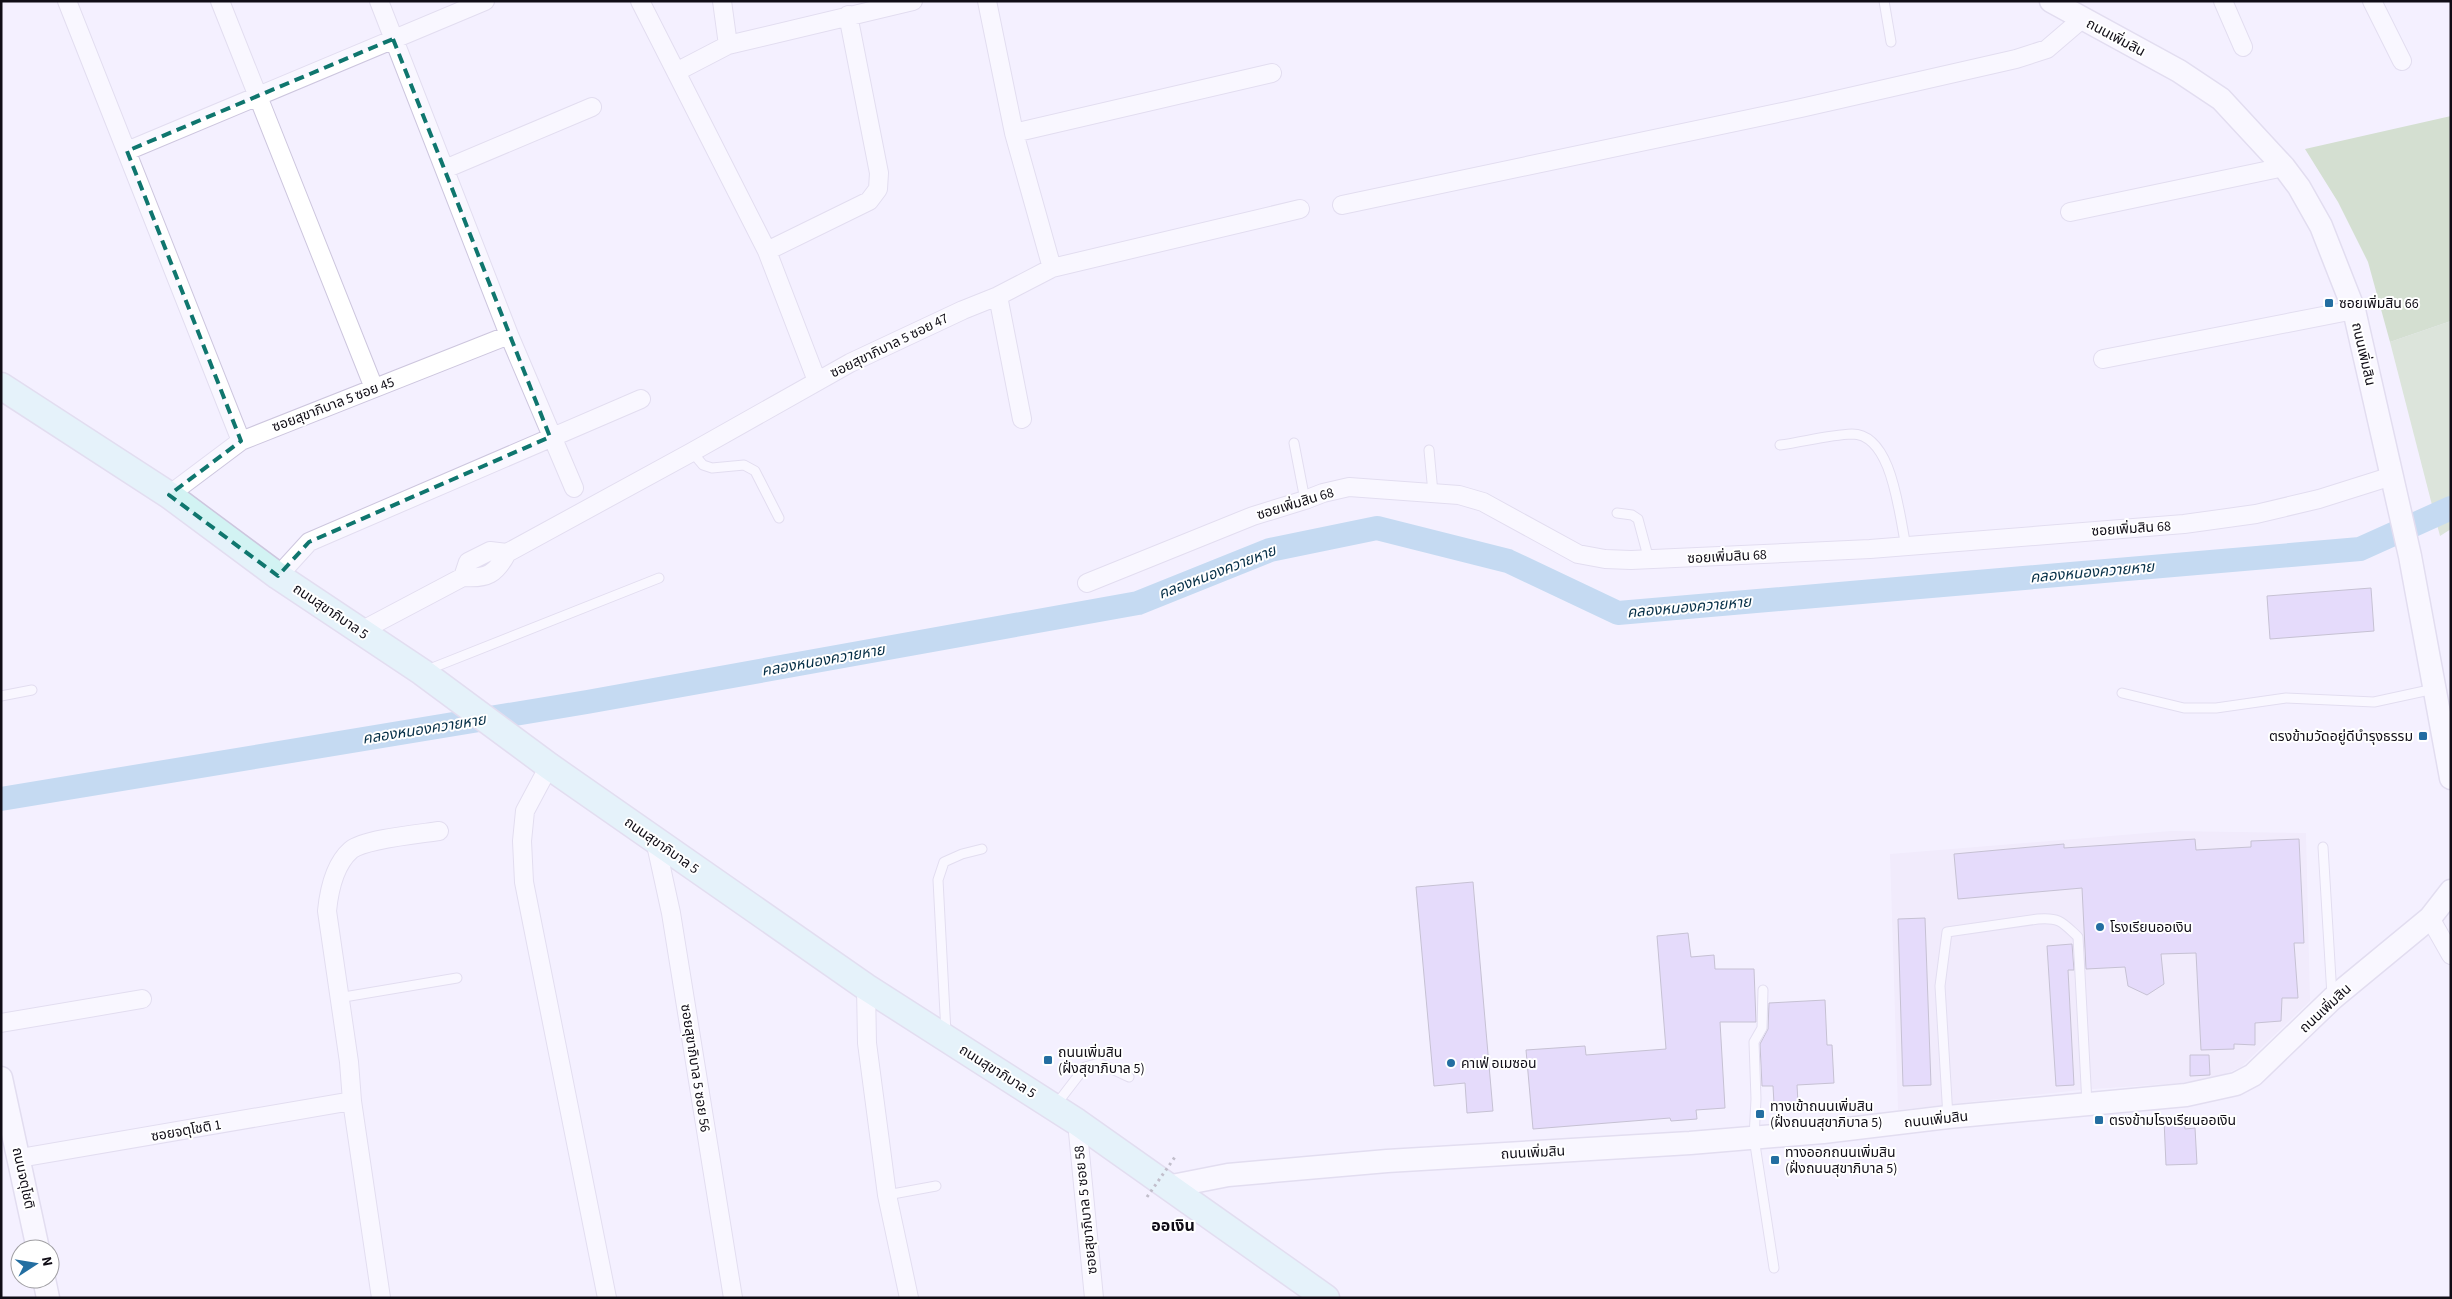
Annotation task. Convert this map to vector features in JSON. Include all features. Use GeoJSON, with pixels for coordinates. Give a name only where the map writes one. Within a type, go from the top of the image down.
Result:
{"type":"FeatureCollection","features":[{"type":"Feature","properties":{"kind":"main road","name":"ถนนสุขาภิบาล 5"},"geometry":{"type":"LineString","coordinates":[[1,386],[169,495],[278,576],[422,672],[549,766],[866,987],[1077,1122],[1157,1192],[1326,1298]]}},
{"type":"Feature","properties":{"kind":"street"},"geometry":{"type":"LineString","coordinates":[[67,1],[241,440]]}},
{"type":"Feature","properties":{"kind":"street"},"geometry":{"type":"LineString","coordinates":[[220,1],[374,388]]}},
{"type":"Feature","properties":{"kind":"street"},"geometry":{"type":"LineString","coordinates":[[379,1],[509,335],[550,437],[574,488]]}},
{"type":"Feature","properties":{"kind":"street"},"geometry":{"type":"LineString","coordinates":[[127,152],[485,1]]}},
{"type":"Feature","properties":{"kind":"street"},"geometry":{"type":"LineString","coordinates":[[640,1],[767,251],[817,381]]}},
{"type":"Feature","properties":{"kind":"street"},"geometry":{"type":"LineString","coordinates":[[722,1],[728,45]]}},
{"type":"Feature","properties":{"kind":"street"},"geometry":{"type":"LineString","coordinates":[[676,72],[728,45],[848,15],[872,5],[913,1]]}},
{"type":"Feature","properties":{"kind":"street"},"geometry":{"type":"LineString","coordinates":[[987,1],[1014,133],[1052,268]]}},
{"type":"Feature","properties":{"kind":"street","name":"ถนนเพิ่มสิน"},"geometry":{"type":"LineString","coordinates":[[2051,1],[2179,71],[2220,100],[2284,167],[2299,187],[2321,226],[2354,310],[2410,556],[2434,689],[2446,720],[2451,778]]}},
{"type":"Feature","properties":{"kind":"street"},"geometry":{"type":"LineString","coordinates":[[2223,1],[2243,48]]}},
{"type":"Feature","properties":{"kind":"street"},"geometry":{"type":"LineString","coordinates":[[2372,1],[2402,61]]}},
{"type":"Feature","properties":{"kind":"street"},"geometry":{"type":"LineString","coordinates":[[767,251],[869,201],[878,189],[879,173],[848,15]]}},
{"type":"Feature","properties":{"kind":"street"},"geometry":{"type":"LineString","coordinates":[[1342,205],[1800,108],[2016,59],[2047,49],[2082,19]]}},
{"type":"Feature","properties":{"kind":"street"},"geometry":{"type":"LineString","coordinates":[[1014,133],[1272,73]]}},
{"type":"Feature","properties":{"kind":"street"},"geometry":{"type":"LineString","coordinates":[[445,169],[592,107]]}},
{"type":"Feature","properties":{"kind":"street"},"geometry":{"type":"LineString","coordinates":[[2070,212],[2284,167]]}},
{"type":"Feature","properties":{"kind":"street","name":"ซอยสุขาภิบาล 5 ซอย 47"},"geometry":{"type":"LineString","coordinates":[[360,632],[463,577],[479,578],[498,570],[507,553],[817,381],[962,310],[998,296],[1052,268],[1300,209]]}},
{"type":"Feature","properties":{"kind":"street"},"geometry":{"type":"LineString","coordinates":[[998,296],[1022,419]]}},
{"type":"Feature","properties":{"kind":"street"},"geometry":{"type":"LineString","coordinates":[[2103,359],[2354,310]]}},
{"type":"Feature","properties":{"kind":"street","name":"ซอยสุขาภิบาล 5 ซอย 45"},"geometry":{"type":"LineString","coordinates":[[169,495],[241,440],[509,335]]}},
{"type":"Feature","properties":{"kind":"street"},"geometry":{"type":"LineString","coordinates":[[278,576],[309,542],[641,399]]}},
{"type":"Feature","properties":{"kind":"street","name":"ซอยเพิ่มสิน 68"},"geometry":{"type":"LineString","coordinates":[[1087,583],[1253,516],[1323,493],[1349,488],[1459,495],[1483,502],[1578,554],[1605,559],[1649,560],[1906,546],[2184,524],[2256,514],[2319,499],[2392,476]]}},
{"type":"Feature","properties":{"kind":"street"},"geometry":{"type":"LineString","coordinates":[[549,766],[525,811],[522,841],[524,882],[607,1298]]}},
{"type":"Feature","properties":{"kind":"street"},"geometry":{"type":"LineString","coordinates":[[381,1298],[352,1101],[349,1062],[338,998],[327,911],[329,894],[343,861],[352,850],[366,843],[439,831]]}},
{"type":"Feature","properties":{"kind":"street","name":"ซอยสุขาภิบาล 5 ซอย 56"},"geometry":{"type":"LineString","coordinates":[[655,840],[671,913],[732,1298]]}},
{"type":"Feature","properties":{"kind":"street","name":"ถนนเพิ่มสิน"},"geometry":{"type":"LineString","coordinates":[[1157,1192],[1228,1174],[1377,1162],[1754,1138],[1948,1117],[2186,1095],[2236,1084],[2253,1074],[2333,998],[2430,918],[2451,891]]}},
{"type":"Feature","properties":{"kind":"street"},"geometry":{"type":"LineString","coordinates":[[2430,918],[2451,955]]}},
{"type":"Feature","properties":{"kind":"street"},"geometry":{"type":"LineString","coordinates":[[866,987],[867,1043],[887,1195],[909,1298]]}},
{"type":"Feature","properties":{"kind":"street"},"geometry":{"type":"LineString","coordinates":[[1,1024],[142,999]]}},
{"type":"Feature","properties":{"kind":"street","name":"ถนนจตุโชติ"},"geometry":{"type":"LineString","coordinates":[[1,1078],[20,1158],[36,1239]]}},
{"type":"Feature","properties":{"kind":"street","name":"ซอยจตุโชติ 1"},"geometry":{"type":"LineString","coordinates":[[20,1158],[352,1101]]}},
{"type":"Feature","properties":{"kind":"street","name":"ซอยสุขาภิบาล 5 ซอย 58"},"geometry":{"type":"LineString","coordinates":[[1077,1122],[1094,1298]]}},
{"type":"Feature","properties":{"kind":"lane"},"geometry":{"type":"LineString","coordinates":[[1884,1],[1891,42]]}},
{"type":"Feature","properties":{"kind":"lane"},"geometry":{"type":"LineString","coordinates":[[1780,445],[1853,434],[1866,437],[1880,449],[1888,466],[1906,546]]}},
{"type":"Feature","properties":{"kind":"lane"},"geometry":{"type":"LineString","coordinates":[[1294,444],[1305,500]]}},
{"type":"Feature","properties":{"kind":"lane"},"geometry":{"type":"LineString","coordinates":[[1429,450],[1433,493]]}},
{"type":"Feature","properties":{"kind":"lane"},"geometry":{"type":"LineString","coordinates":[[692,452],[703,465],[712,468],[744,465],[750,467],[755,471],[779,518]]}},
{"type":"Feature","properties":{"kind":"lane"},"geometry":{"type":"LineString","coordinates":[[1617,512],[1632,515],[1638,519],[1649,560]]}},
{"type":"Feature","properties":{"kind":"lane"},"geometry":{"type":"LineString","coordinates":[[422,672],[659,578]]}},
{"type":"Feature","properties":{"kind":"lane"},"geometry":{"type":"LineString","coordinates":[[2122,693],[2184,708],[2216,708],[2286,698],[2374,702],[2434,689]]}},
{"type":"Feature","properties":{"kind":"lane"},"geometry":{"type":"LineString","coordinates":[[1,696],[32,690]]}},
{"type":"Feature","properties":{"kind":"lane"},"geometry":{"type":"LineString","coordinates":[[2323,847],[2333,998]]}},
{"type":"Feature","properties":{"kind":"lane"},"geometry":{"type":"LineString","coordinates":[[946,1038],[938,880],[944,862],[962,854],[982,849]]}},
{"type":"Feature","properties":{"kind":"lane"},"geometry":{"type":"LineString","coordinates":[[1948,1117],[1940,986],[1947,932],[2053,918],[2062,922],[2078,937],[2087,1104]]}},
{"type":"Feature","properties":{"kind":"lane"},"geometry":{"type":"LineString","coordinates":[[338,998],[457,978]]}},
{"type":"Feature","properties":{"kind":"lane"},"geometry":{"type":"LineString","coordinates":[[1763,990],[1762,1028],[1754,1042],[1756,1099],[1754,1138],[1774,1268]]}},
{"type":"Feature","properties":{"kind":"lane"},"geometry":{"type":"LineString","coordinates":[[1054,1106],[1085,1067],[1099,1063],[1129,1077]]}},
{"type":"Feature","properties":{"kind":"lane"},"geometry":{"type":"LineString","coordinates":[[887,1195],[936,1186]]}},
{"type":"Feature","properties":{"kind":"path"},"geometry":{"type":"LineString","coordinates":[[1157,1192],[1175,1157]]}},
{"type":"Feature","properties":{"kind":"highlighted area"},"geometry":{"type":"Polygon","coordinates":[[[393,39],[550,437],[309,542],[278,576],[169,495],[241,441],[127,151],[393,39]]]}},
{"type":"Feature","properties":{"kind":"shaded area","name":"โรงเรียนออเงิน"},"geometry":{"type":"Polygon","coordinates":[[[2171,831],[2306,833],[2310,1001],[2241,1067],[2209,1081],[2080,1090],[1898,1110],[1890,854],[2171,831]]]}},
{"type":"Feature","properties":{"kind":"green space"},"geometry":{"type":"Polygon","coordinates":[[[2451,116],[2451,321],[2390,342],[2368,262],[2338,202],[2305,149],[2451,116]]]}},
{"type":"Feature","properties":{"kind":"green space"},"geometry":{"type":"Polygon","coordinates":[[[2451,321],[2451,529],[2440,536],[2390,342],[2451,321]]]}},
{"type":"Feature","properties":{"kind":"building"},"geometry":{"type":"Polygon","coordinates":[[[2371,588],[2374,631],[2270,639],[2267,596],[2371,588]]]}},
{"type":"Feature","properties":{"kind":"building"},"geometry":{"type":"Polygon","coordinates":[[[2195,839],[2196,850],[2251,847],[2251,841],[2299,839],[2304,943],[2294,943],[2298,998],[2282,998],[2281,1021],[2255,1023],[2255,1045],[2234,1044],[2234,1049],[2201,1050],[2196,953],[2161,954],[2164,984],[2147,995],[2128,986],[2125,967],[2086,969],[2082,888],[1958,899],[1954,854],[2064,844],[2064,848],[2195,839]]]}},
{"type":"Feature","properties":{"kind":"building"},"geometry":{"type":"Polygon","coordinates":[[[1473,882],[1493,1111],[1467,1113],[1465,1083],[1434,1086],[1416,887],[1473,882]]]}},
{"type":"Feature","properties":{"kind":"building"},"geometry":{"type":"Polygon","coordinates":[[[1925,918],[1931,1085],[1903,1086],[1898,919],[1925,918]]]}},
{"type":"Feature","properties":{"kind":"building"},"geometry":{"type":"Polygon","coordinates":[[[1688,933],[1691,957],[1714,955],[1715,969],[1754,969],[1756,1022],[1720,1022],[1725,1108],[1696,1110],[1697,1119],[1671,1121],[1670,1118],[1533,1129],[1526,1050],[1585,1046],[1586,1055],[1666,1049],[1657,936],[1688,933]]]}},
{"type":"Feature","properties":{"kind":"building"},"geometry":{"type":"Polygon","coordinates":[[[2072,944],[2074,970],[2068,970],[2074,1085],[2056,1086],[2047,946],[2072,944]]]}},
{"type":"Feature","properties":{"kind":"building"},"geometry":{"type":"Polygon","coordinates":[[[1825,1000],[1827,1045],[1832,1045],[1834,1083],[1797,1085],[1798,1103],[1774,1104],[1773,1086],[1762,1086],[1760,1044],[1768,1029],[1769,1003],[1825,1000]]]}},
{"type":"Feature","properties":{"kind":"building"},"geometry":{"type":"Polygon","coordinates":[[[2190,1055],[2209,1055],[2210,1075],[2190,1076],[2190,1055]]]}},
{"type":"Feature","properties":{"kind":"building"},"geometry":{"type":"Polygon","coordinates":[[[2184,1119],[2185,1129],[2195,1128],[2197,1164],[2166,1165],[2164,1120],[2184,1119]]]}},
{"type":"Feature","properties":{"kind":"waterway","name":"คลองหนองควายหาย"},"geometry":{"type":"LineString","coordinates":[[1,799],[587,702],[1138,603],[1270,550],[1377,528],[1508,561],[1618,613],[2360,549],[2451,508]]}},
{"type":"Feature","properties":{"kind":"place","name":"ซอยเพิ่มสิน 66"},"geometry":{"type":"Point","coordinates":[2329,303]}},
{"type":"Feature","properties":{"kind":"place","name":"ตรงข้ามวัดอยู่ดีบำรุงธรรม"},"geometry":{"type":"Point","coordinates":[2423,736]}},
{"type":"Feature","properties":{"kind":"place","name":"โรงเรียนออเงิน"},"geometry":{"type":"Point","coordinates":[2100,927]}},
{"type":"Feature","properties":{"kind":"place","name":"ถนนเพิ่มสิน (ฝั่งสุขาภิบาล 5)"},"geometry":{"type":"Point","coordinates":[1048,1060]}},
{"type":"Feature","properties":{"kind":"place","name":"คาเฟ่ อเมซอน"},"geometry":{"type":"Point","coordinates":[1451,1063]}},
{"type":"Feature","properties":{"kind":"place","name":"ทางเข้าถนนเพิ่มสิน (ฝั่งถนนสุขาภิบาล 5)"},"geometry":{"type":"Point","coordinates":[1760,1114]}},
{"type":"Feature","properties":{"kind":"place","name":"ตรงข้ามโรงเรียนออเงิน"},"geometry":{"type":"Point","coordinates":[2099,1120]}},
{"type":"Feature","properties":{"kind":"place","name":"ทางออกถนนเพิ่มสิน (ฝั่งถนนสุขาภิบาล 5)"},"geometry":{"type":"Point","coordinates":[1775,1160]}},
{"type":"Feature","properties":{"kind":"district","name":"ออเงิน"},"geometry":{"type":"Point","coordinates":[1173,1225]}}]}
